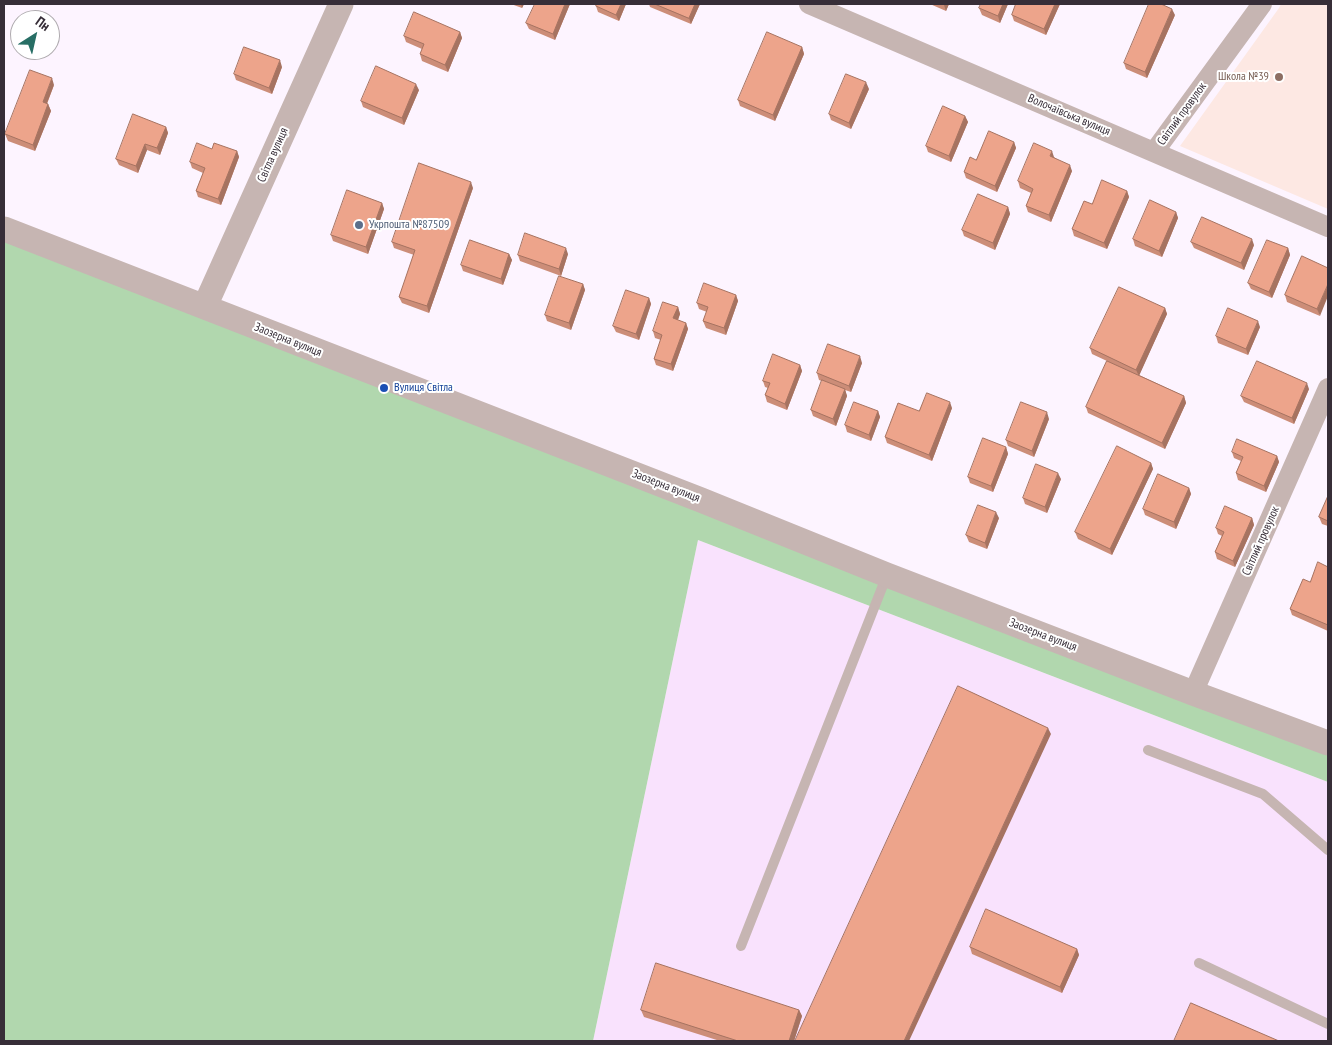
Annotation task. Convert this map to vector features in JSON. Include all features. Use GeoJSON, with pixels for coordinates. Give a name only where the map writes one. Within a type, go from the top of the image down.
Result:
{"type":"FeatureCollection","features":[{"type":"Feature","properties":{"kind":"street","name":"Світла вулиця"},"geometry":{"type":"LineString","coordinates":[[205,306],[342,4]]}},
{"type":"Feature","properties":{"kind":"street","name":"Волочаївська вулиця"},"geometry":{"type":"LineString","coordinates":[[809,4],[1328,227]]}},
{"type":"Feature","properties":{"kind":"street","name":"Світлий провулок"},"geometry":{"type":"LineString","coordinates":[[1154,152],[1262,4]]}},
{"type":"Feature","properties":{"kind":"street","name":"Заозерна вулиця"},"geometry":{"type":"LineString","coordinates":[[4,229],[701,500],[887,575],[1328,743]]}},
{"type":"Feature","properties":{"kind":"street","name":"Світлий провулок"},"geometry":{"type":"LineString","coordinates":[[1193,693],[1328,388]]}},
{"type":"Feature","properties":{"kind":"lane"},"geometry":{"type":"LineString","coordinates":[[741,946],[887,575]]}},
{"type":"Feature","properties":{"kind":"lane"},"geometry":{"type":"LineString","coordinates":[[1148,750],[1263,794],[1328,850]]}},
{"type":"Feature","properties":{"kind":"lane"},"geometry":{"type":"LineString","coordinates":[[1199,963],[1328,1024]]}},
{"type":"Feature","properties":{"kind":"shaded area","name":"Школа №39"},"geometry":{"type":"Polygon","coordinates":[[[1281,4],[1328,4],[1328,209],[1180,146],[1281,4]]]}},
{"type":"Feature","properties":{"kind":"shaded area"},"geometry":{"type":"Polygon","coordinates":[[[698,540],[1328,782],[1328,1041],[593,1041],[698,540]]]}},
{"type":"Feature","properties":{"kind":"green space"},"geometry":{"type":"Polygon","coordinates":[[[4,229],[1328,743],[1328,782],[698,540],[593,1041],[4,1041],[4,229]]]}},
{"type":"Feature","properties":{"kind":"building"},"geometry":{"type":"Polygon","coordinates":[[[535,4],[565,4],[553,34],[526,23],[535,4]]]}},
{"type":"Feature","properties":{"kind":"building"},"geometry":{"type":"Polygon","coordinates":[[[597,4],[621,4],[616,15],[596,6],[597,4]]]}},
{"type":"Feature","properties":{"kind":"building"},"geometry":{"type":"Polygon","coordinates":[[[655,4],[695,4],[689,18],[655,4]]]}},
{"type":"Feature","properties":{"kind":"building"},"geometry":{"type":"Polygon","coordinates":[[[981,4],[1003,4],[998,16],[979,8],[981,4]]]}},
{"type":"Feature","properties":{"kind":"building"},"geometry":{"type":"Polygon","coordinates":[[[1016,4],[1055,4],[1044,29],[1012,15],[1016,4]]]}},
{"type":"Feature","properties":{"kind":"building"},"geometry":{"type":"Polygon","coordinates":[[[1149,4],[1161,4],[1172,9],[1145,72],[1124,63],[1149,4]]]}},
{"type":"Feature","properties":{"kind":"building"},"geometry":{"type":"Polygon","coordinates":[[[414,12],[460,32],[445,65],[420,54],[424,44],[404,36],[414,12]]]}},
{"type":"Feature","properties":{"kind":"building"},"geometry":{"type":"Polygon","coordinates":[[[767,32],[802,47],[773,115],[738,100],[767,32]]]}},
{"type":"Feature","properties":{"kind":"building"},"geometry":{"type":"Polygon","coordinates":[[[244,47],[280,60],[269,88],[234,74],[244,47]]]}},
{"type":"Feature","properties":{"kind":"building"},"geometry":{"type":"Polygon","coordinates":[[[376,66],[416,84],[402,118],[361,101],[376,66]]]}},
{"type":"Feature","properties":{"kind":"building"},"geometry":{"type":"Polygon","coordinates":[[[30,70],[52,78],[43,102],[48,104],[33,145],[5,134],[30,70]]]}},
{"type":"Feature","properties":{"kind":"building"},"geometry":{"type":"Polygon","coordinates":[[[846,74],[866,82],[849,123],[829,114],[846,74]]]}},
{"type":"Feature","properties":{"kind":"building"},"geometry":{"type":"Polygon","coordinates":[[[943,106],[965,116],[949,156],[926,146],[943,106]]]}},
{"type":"Feature","properties":{"kind":"building"},"geometry":{"type":"Polygon","coordinates":[[[133,114],[166,127],[157,148],[145,144],[136,166],[116,159],[133,114]]]}},
{"type":"Feature","properties":{"kind":"building"},"geometry":{"type":"Polygon","coordinates":[[[989,131],[1014,142],[995,186],[964,172],[970,157],[976,160],[989,131]]]}},
{"type":"Feature","properties":{"kind":"building"},"geometry":{"type":"Polygon","coordinates":[[[197,143],[212,149],[214,143],[237,151],[218,199],[196,191],[205,168],[190,162],[197,143]]]}},
{"type":"Feature","properties":{"kind":"building"},"geometry":{"type":"Polygon","coordinates":[[[1034,143],[1052,151],[1050,156],[1070,165],[1049,215],[1026,206],[1033,189],[1018,181],[1034,143]]]}},
{"type":"Feature","properties":{"kind":"building"},"geometry":{"type":"Polygon","coordinates":[[[419,163],[471,182],[427,306],[399,297],[415,250],[392,242],[419,163]]]}},
{"type":"Feature","properties":{"kind":"building"},"geometry":{"type":"Polygon","coordinates":[[[1102,180],[1127,191],[1104,243],[1072,229],[1084,201],[1092,204],[1102,180]]]}},
{"type":"Feature","properties":{"kind":"building"},"geometry":{"type":"Polygon","coordinates":[[[347,190],[382,203],[366,247],[331,235],[347,190]]]}},
{"type":"Feature","properties":{"kind":"building"},"geometry":{"type":"Polygon","coordinates":[[[978,194],[1008,207],[993,243],[962,230],[978,194]]]}},
{"type":"Feature","properties":{"kind":"building"},"geometry":{"type":"Polygon","coordinates":[[[1150,200],[1176,212],[1159,251],[1133,239],[1150,200]]]}},
{"type":"Feature","properties":{"kind":"building"},"geometry":{"type":"Polygon","coordinates":[[[1202,217],[1252,239],[1241,263],[1191,242],[1202,217]]]}},
{"type":"Feature","properties":{"kind":"building"},"geometry":{"type":"Polygon","coordinates":[[[525,233],[566,248],[559,269],[518,255],[525,233]]]}},
{"type":"Feature","properties":{"kind":"building"},"geometry":{"type":"Polygon","coordinates":[[[470,240],[509,254],[501,279],[461,265],[470,240]]]}},
{"type":"Feature","properties":{"kind":"building"},"geometry":{"type":"Polygon","coordinates":[[[1267,240],[1288,248],[1269,292],[1248,283],[1267,240]]]}},
{"type":"Feature","properties":{"kind":"building"},"geometry":{"type":"Polygon","coordinates":[[[1302,256],[1328,268],[1328,284],[1317,309],[1285,295],[1302,256]]]}},
{"type":"Feature","properties":{"kind":"building"},"geometry":{"type":"Polygon","coordinates":[[[559,276],[583,284],[569,323],[545,315],[559,276]]]}},
{"type":"Feature","properties":{"kind":"building"},"geometry":{"type":"Polygon","coordinates":[[[704,283],[736,295],[724,328],[703,321],[708,307],[697,303],[704,283]]]}},
{"type":"Feature","properties":{"kind":"building"},"geometry":{"type":"Polygon","coordinates":[[[1119,287],[1165,308],[1136,370],[1090,348],[1119,287]]]}},
{"type":"Feature","properties":{"kind":"building"},"geometry":{"type":"Polygon","coordinates":[[[626,290],[649,298],[636,334],[613,326],[626,290]]]}},
{"type":"Feature","properties":{"kind":"building"},"geometry":{"type":"Polygon","coordinates":[[[663,302],[678,307],[673,318],[686,323],[671,364],[654,359],[662,335],[653,331],[663,302]]]}},
{"type":"Feature","properties":{"kind":"building"},"geometry":{"type":"Polygon","coordinates":[[[1228,308],[1258,321],[1246,349],[1216,336],[1228,308]]]}},
{"type":"Feature","properties":{"kind":"building"},"geometry":{"type":"Polygon","coordinates":[[[828,344],[860,356],[849,386],[817,373],[828,344]]]}},
{"type":"Feature","properties":{"kind":"building"},"geometry":{"type":"Polygon","coordinates":[[[773,354],[800,365],[785,404],[765,395],[770,383],[763,381],[773,354]]]}},
{"type":"Feature","properties":{"kind":"building"},"geometry":{"type":"Polygon","coordinates":[[[1107,361],[1184,396],[1162,443],[1086,407],[1107,361]]]}},
{"type":"Feature","properties":{"kind":"building"},"geometry":{"type":"Polygon","coordinates":[[[1257,361],[1307,383],[1292,418],[1241,396],[1257,361]]]}},
{"type":"Feature","properties":{"kind":"building"},"geometry":{"type":"Polygon","coordinates":[[[822,380],[845,389],[833,419],[811,410],[822,380]]]}},
{"type":"Feature","properties":{"kind":"building"},"geometry":{"type":"Polygon","coordinates":[[[927,393],[950,402],[929,455],[885,437],[898,403],[919,411],[927,393]]]}},
{"type":"Feature","properties":{"kind":"building"},"geometry":{"type":"Polygon","coordinates":[[[854,402],[878,411],[869,435],[845,425],[854,402]]]}},
{"type":"Feature","properties":{"kind":"building"},"geometry":{"type":"Polygon","coordinates":[[[1021,402],[1047,412],[1032,451],[1006,440],[1021,402]]]}},
{"type":"Feature","properties":{"kind":"building"},"geometry":{"type":"Polygon","coordinates":[[[983,438],[1006,447],[991,486],[968,477],[983,438]]]}},
{"type":"Feature","properties":{"kind":"building"},"geometry":{"type":"Polygon","coordinates":[[[1237,439],[1277,456],[1264,486],[1236,473],[1243,457],[1232,452],[1237,439]]]}},
{"type":"Feature","properties":{"kind":"building"},"geometry":{"type":"Polygon","coordinates":[[[1117,446],[1151,463],[1110,549],[1075,532],[1117,446]]]}},
{"type":"Feature","properties":{"kind":"building"},"geometry":{"type":"Polygon","coordinates":[[[1036,464],[1058,473],[1045,507],[1023,498],[1036,464]]]}},
{"type":"Feature","properties":{"kind":"building"},"geometry":{"type":"Polygon","coordinates":[[[1158,474],[1189,488],[1174,522],[1143,509],[1158,474]]]}},
{"type":"Feature","properties":{"kind":"building"},"geometry":{"type":"Polygon","coordinates":[[[1328,496],[1328,521],[1319,517],[1328,496]]]}},
{"type":"Feature","properties":{"kind":"building"},"geometry":{"type":"Polygon","coordinates":[[[978,505],[996,512],[985,543],[966,535],[978,505]]]}},
{"type":"Feature","properties":{"kind":"building"},"geometry":{"type":"Polygon","coordinates":[[[1225,506],[1252,518],[1233,561],[1215,552],[1224,532],[1216,528],[1225,506]]]}},
{"type":"Feature","properties":{"kind":"building"},"geometry":{"type":"Polygon","coordinates":[[[1318,562],[1328,567],[1328,625],[1290,609],[1303,579],[1310,582],[1318,562]]]}},
{"type":"Feature","properties":{"kind":"building"},"geometry":{"type":"Polygon","coordinates":[[[958,686],[1048,728],[904,1041],[795,1041],[958,686]]]}},
{"type":"Feature","properties":{"kind":"building"},"geometry":{"type":"Polygon","coordinates":[[[986,909],[1077,949],[1060,987],[970,947],[986,909]]]}},
{"type":"Feature","properties":{"kind":"building"},"geometry":{"type":"Polygon","coordinates":[[[656,963],[799,1010],[789,1041],[738,1041],[641,1010],[656,963]]]}},
{"type":"Feature","properties":{"kind":"building"},"geometry":{"type":"Polygon","coordinates":[[[1191,1003],[1279,1041],[1174,1041],[1191,1003]]]}},
{"type":"Feature","properties":{"kind":"place","name":"Школа №39"},"geometry":{"type":"Point","coordinates":[1279,77]}},
{"type":"Feature","properties":{"kind":"place","name":"Укрпошта №87509"},"geometry":{"type":"Point","coordinates":[359,225]}},
{"type":"Feature","properties":{"kind":"place","name":"Вулиця Світла"},"geometry":{"type":"Point","coordinates":[384,388]}}]}
